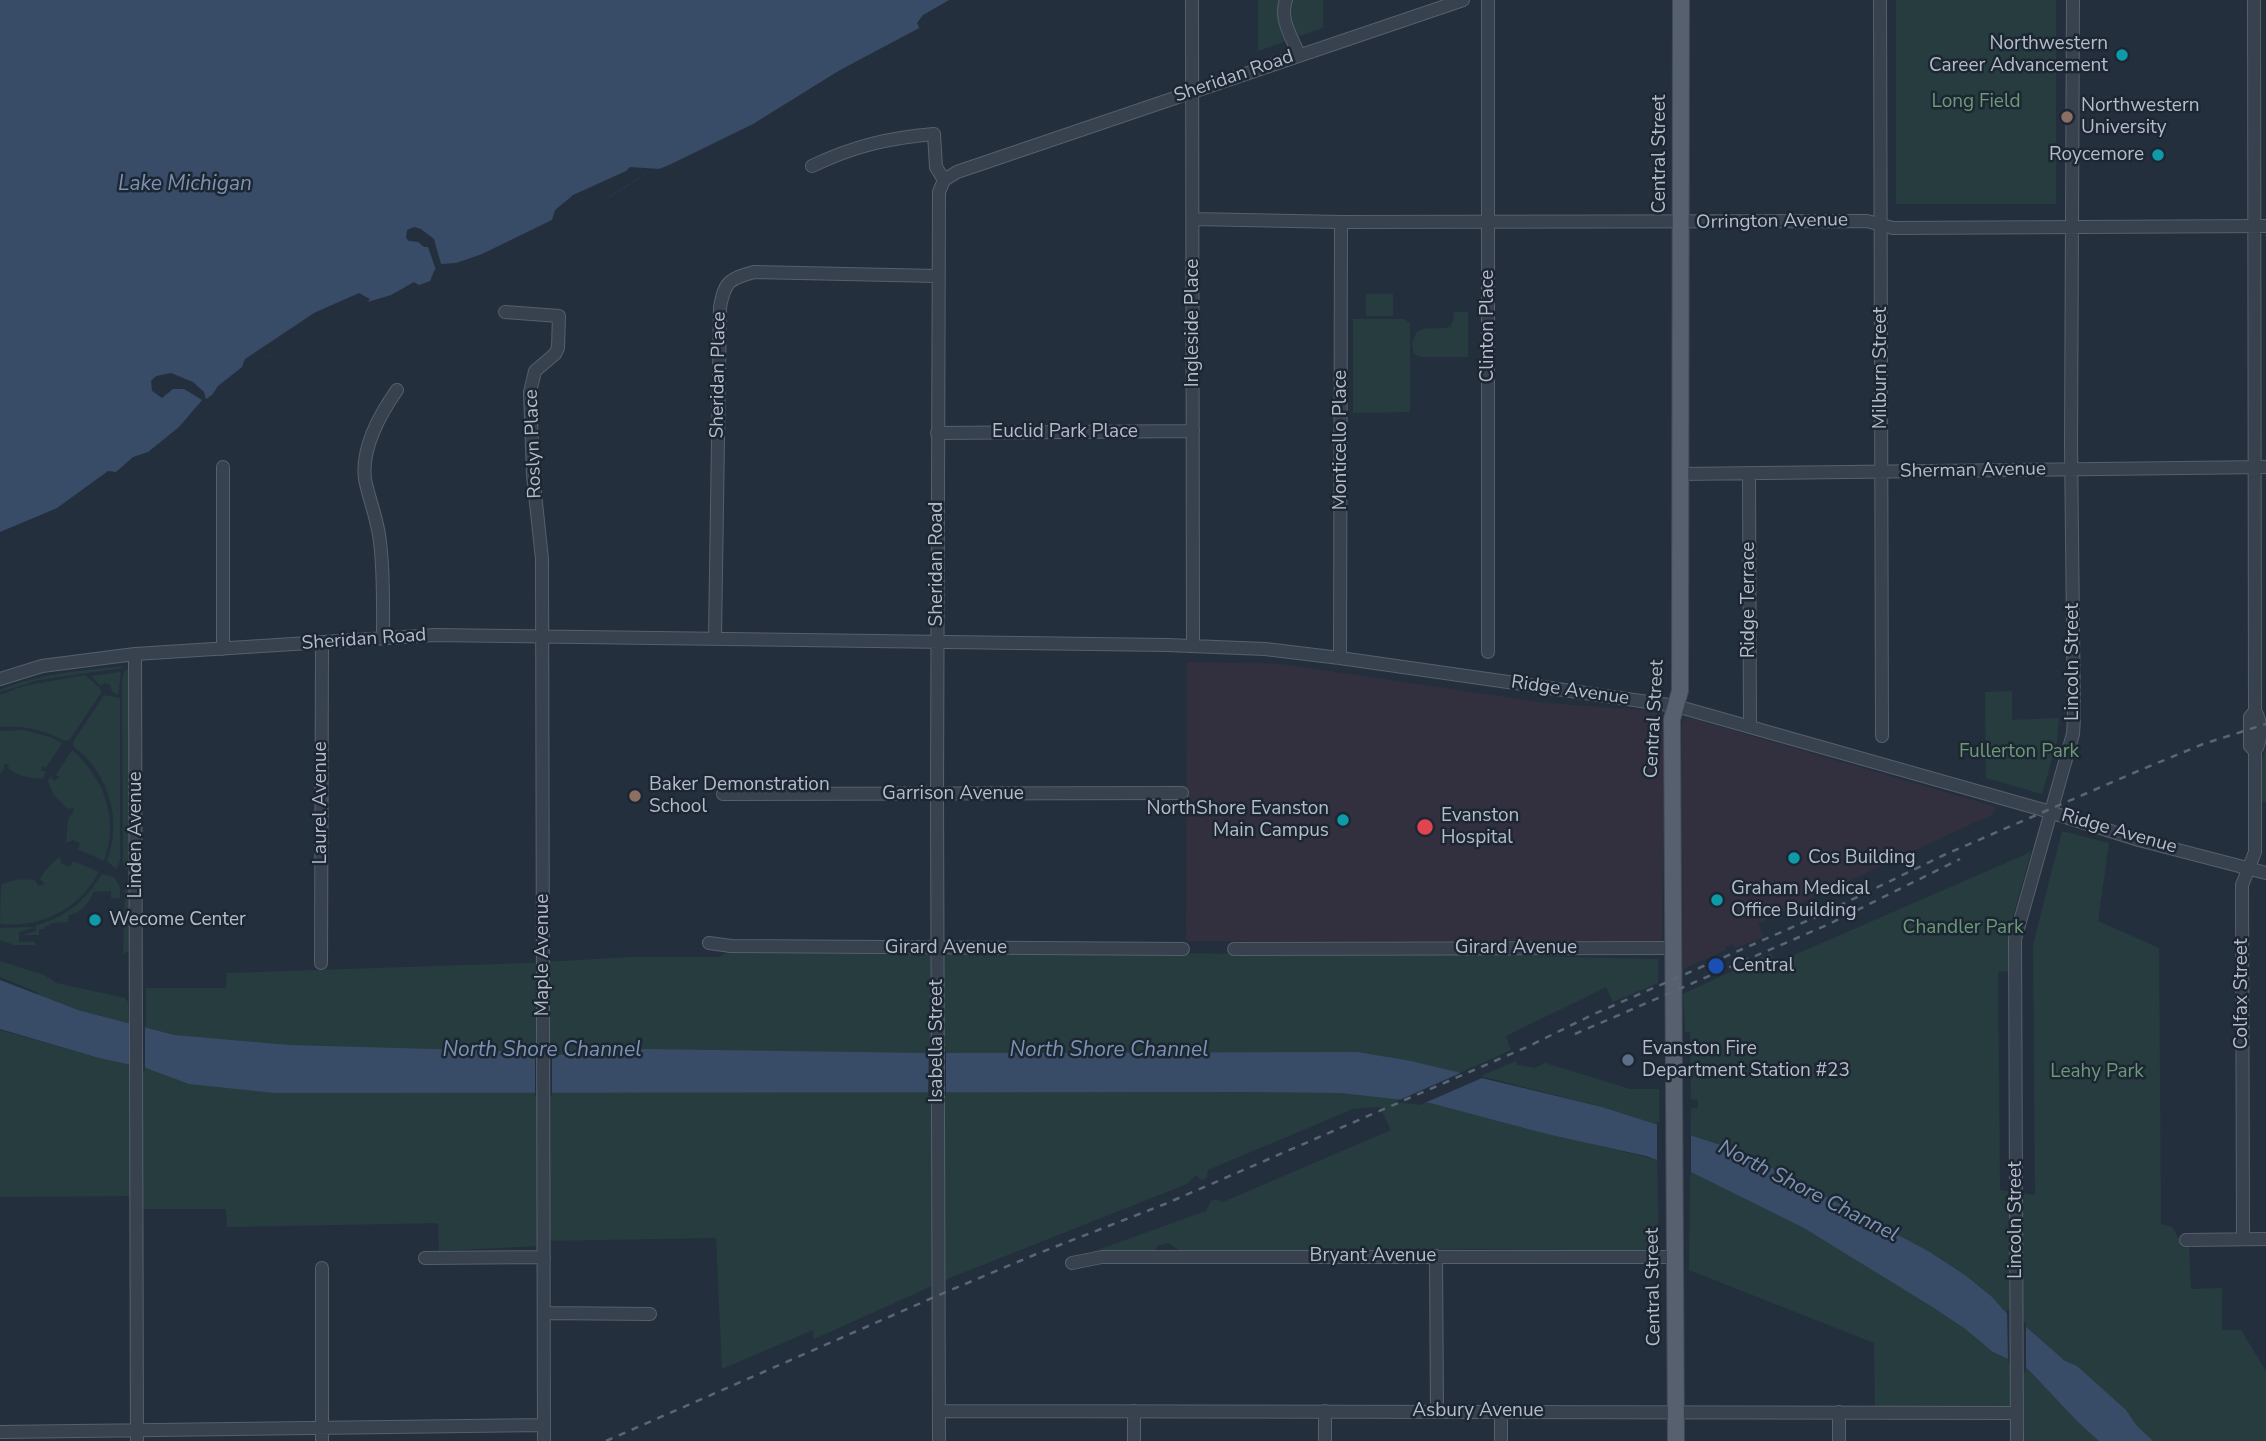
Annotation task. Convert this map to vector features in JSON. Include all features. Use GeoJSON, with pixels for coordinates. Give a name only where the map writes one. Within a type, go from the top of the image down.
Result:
{"type":"FeatureCollection","features":[{"type":"Feature","properties":{"kind":"main road","name":"Central Street"},"geometry":{"type":"LineString","coordinates":[[1676,1441],[1672,719],[1680,691],[1681,0]]}},
{"type":"Feature","properties":{"kind":"street","name":"Ingleside Place"},"geometry":{"type":"LineString","coordinates":[[1192,0],[1193,646]]}},
{"type":"Feature","properties":{"kind":"street"},"geometry":{"type":"LineString","coordinates":[[1286,0],[1284,20],[1299,55]]}},
{"type":"Feature","properties":{"kind":"street","name":"Sheridan Road"},"geometry":{"type":"LineString","coordinates":[[0,679],[42,666],[135,654],[435,635],[937,642],[937,207],[944,180],[957,172],[1463,0]]}},
{"type":"Feature","properties":{"kind":"street","name":"Clinton Place"},"geometry":{"type":"LineString","coordinates":[[1488,0],[1488,652]]}},
{"type":"Feature","properties":{"kind":"street","name":"Milburn Street"},"geometry":{"type":"LineString","coordinates":[[1880,0],[1882,736]]}},
{"type":"Feature","properties":{"kind":"street","name":"Lincoln Street"},"geometry":{"type":"LineString","coordinates":[[2017,1441],[2015,939],[2074,726],[2071,470],[2073,0]]}},
{"type":"Feature","properties":{"kind":"street","name":"Colfax Street"},"geometry":{"type":"LineString","coordinates":[[2243,1239],[2242,885],[2255,852],[2255,751],[2259,746],[2259,717],[2255,711],[2260,617],[2260,226],[2255,0]]}},
{"type":"Feature","properties":{"kind":"street"},"geometry":{"type":"LineString","coordinates":[[812,166],[841,152],[872,143],[895,137],[934,134],[936,167],[944,180]]}},
{"type":"Feature","properties":{"kind":"street","name":"Orrington Avenue"},"geometry":{"type":"LineString","coordinates":[[1194,219],[1489,223],[1867,221],[1893,228],[2260,226]]}},
{"type":"Feature","properties":{"kind":"street","name":"Monticello Place"},"geometry":{"type":"LineString","coordinates":[[1340,658],[1341,222]]}},
{"type":"Feature","properties":{"kind":"street","name":"Sheridan Place"},"geometry":{"type":"LineString","coordinates":[[716,638],[720,307],[724,288],[737,277],[754,272],[937,276]]}},
{"type":"Feature","properties":{"kind":"street","name":"Roslyn Place"},"geometry":{"type":"LineString","coordinates":[[505,312],[559,316],[558,348],[555,354],[535,371],[530,392],[533,475],[542,559],[543,636]]}},
{"type":"Feature","properties":{"kind":"street"},"geometry":{"type":"LineString","coordinates":[[383,638],[380,540],[365,473],[367,456],[379,418],[397,390]]}},
{"type":"Feature","properties":{"kind":"street","name":"Euclid Park Place"},"geometry":{"type":"LineString","coordinates":[[937,433],[1193,431]]}},
{"type":"Feature","properties":{"kind":"street"},"geometry":{"type":"LineString","coordinates":[[223,467],[223,649]]}},
{"type":"Feature","properties":{"kind":"street","name":"Sherman Avenue"},"geometry":{"type":"LineString","coordinates":[[1680,474],[2260,468]]}},
{"type":"Feature","properties":{"kind":"street","name":"Ridge Terrace"},"geometry":{"type":"LineString","coordinates":[[1749,473],[1750,727]]}},
{"type":"Feature","properties":{"kind":"street","name":"Maple Avenue"},"geometry":{"type":"LineString","coordinates":[[543,636],[544,1441]]}},
{"type":"Feature","properties":{"kind":"street","name":"Laurel Avenue"},"geometry":{"type":"LineString","coordinates":[[321,642],[321,963]]}},
{"type":"Feature","properties":{"kind":"street","name":"Ridge Avenue"},"geometry":{"type":"LineString","coordinates":[[937,642],[1265,649],[1676,706],[2051,812],[2139,840],[2266,873]]}},
{"type":"Feature","properties":{"kind":"street","name":"Isabella Street"},"geometry":{"type":"LineString","coordinates":[[937,642],[939,1441]]}},
{"type":"Feature","properties":{"kind":"street","name":"Linden Avenue"},"geometry":{"type":"LineString","coordinates":[[135,654],[137,1436]]}},
{"type":"Feature","properties":{"kind":"street","name":"Garrison Avenue"},"geometry":{"type":"LineString","coordinates":[[723,794],[1182,793]]}},
{"type":"Feature","properties":{"kind":"street","name":"Girard Avenue"},"geometry":{"type":"LineString","coordinates":[[709,943],[731,946],[1183,949]]}},
{"type":"Feature","properties":{"kind":"street","name":"Girard Avenue"},"geometry":{"type":"LineString","coordinates":[[1234,949],[1673,948]]}},
{"type":"Feature","properties":{"kind":"street"},"geometry":{"type":"LineString","coordinates":[[2186,1240],[2266,1239]]}},
{"type":"Feature","properties":{"kind":"street"},"geometry":{"type":"LineString","coordinates":[[1436,1256],[1437,1411]]}},
{"type":"Feature","properties":{"kind":"street"},"geometry":{"type":"LineString","coordinates":[[425,1258],[544,1257]]}},
{"type":"Feature","properties":{"kind":"street","name":"Bryant Avenue"},"geometry":{"type":"LineString","coordinates":[[1072,1263],[1102,1257],[1675,1257]]}},
{"type":"Feature","properties":{"kind":"street"},"geometry":{"type":"LineString","coordinates":[[322,1268],[322,1435]]}},
{"type":"Feature","properties":{"kind":"street"},"geometry":{"type":"LineString","coordinates":[[544,1313],[650,1314]]}},
{"type":"Feature","properties":{"kind":"street","name":"Asbury Avenue"},"geometry":{"type":"LineString","coordinates":[[939,1411],[2017,1413]]}},
{"type":"Feature","properties":{"kind":"street"},"geometry":{"type":"LineString","coordinates":[[1134,1411],[1134,1441]]}},
{"type":"Feature","properties":{"kind":"street"},"geometry":{"type":"LineString","coordinates":[[1325,1411],[1325,1441]]}},
{"type":"Feature","properties":{"kind":"street"},"geometry":{"type":"LineString","coordinates":[[1501,1411],[1501,1441]]}},
{"type":"Feature","properties":{"kind":"street"},"geometry":{"type":"LineString","coordinates":[[1839,1412],[1839,1441]]}},
{"type":"Feature","properties":{"kind":"street"},"geometry":{"type":"LineString","coordinates":[[0,1432],[137,1436],[322,1435],[544,1425]]}},
{"type":"Feature","properties":{"kind":"shaded area","name":"Evanston Hospital"},"geometry":{"type":"Polygon","coordinates":[[[1187,662],[1281,664],[1545,703],[1657,711],[1664,718],[1662,939],[1488,942],[1186,941],[1187,662]]]}},
{"type":"Feature","properties":{"kind":"shaded area"},"geometry":{"type":"Polygon","coordinates":[[[1690,718],[1996,807],[1993,814],[1758,923],[1763,937],[1735,948],[1733,944],[1725,947],[1726,950],[1683,969],[1682,723],[1690,718]]]}},
{"type":"Feature","properties":{"kind":"green space"},"geometry":{"type":"Polygon","coordinates":[[[1258,0],[1323,0],[1323,28],[1258,51],[1258,0]]]}},
{"type":"Feature","properties":{"kind":"green space","name":"Long Field"},"geometry":{"type":"Polygon","coordinates":[[[1896,0],[2056,0],[2056,204],[1896,204],[1896,0]]]}},
{"type":"Feature","properties":{"kind":"green space"},"geometry":{"type":"Polygon","coordinates":[[[1366,294],[1393,294],[1393,316],[1366,316],[1366,294]]]}},
{"type":"Feature","properties":{"kind":"green space"},"geometry":{"type":"Polygon","coordinates":[[[1453,312],[1468,312],[1468,357],[1421,357],[1414,354],[1412,343],[1417,332],[1450,327],[1454,319],[1453,312]]]}},
{"type":"Feature","properties":{"kind":"green space"},"geometry":{"type":"Polygon","coordinates":[[[1353,319],[1404,319],[1410,323],[1410,412],[1353,413],[1353,319]]]}},
{"type":"Feature","properties":{"kind":"green space"},"geometry":{"type":"Polygon","coordinates":[[[123,666],[39,680],[0,692],[15,684],[45,676],[123,666]]]}},
{"type":"Feature","properties":{"kind":"green space"},"geometry":{"type":"Polygon","coordinates":[[[130,669],[130,869],[123,864],[122,678],[125,670],[130,669]]]}},
{"type":"Feature","properties":{"kind":"green space"},"geometry":{"type":"Polygon","coordinates":[[[121,672],[118,695],[112,692],[110,685],[104,683],[101,686],[91,676],[121,672]]]}},
{"type":"Feature","properties":{"kind":"green space"},"geometry":{"type":"Polygon","coordinates":[[[85,675],[100,688],[101,693],[70,739],[65,741],[42,731],[26,728],[0,727],[0,695],[24,686],[85,675]]]}},
{"type":"Feature","properties":{"kind":"green space","name":"Fullerton Park"},"geometry":{"type":"Polygon","coordinates":[[[2012,691],[2012,720],[2059,718],[2057,741],[2042,794],[1986,778],[1985,692],[2012,691]]]}},
{"type":"Feature","properties":{"kind":"green space"},"geometry":{"type":"Polygon","coordinates":[[[104,695],[120,698],[120,861],[116,869],[107,861],[113,830],[110,799],[96,770],[74,747],[73,742],[104,695]]]}},
{"type":"Feature","properties":{"kind":"green space"},"geometry":{"type":"Polygon","coordinates":[[[24,730],[62,743],[46,768],[42,766],[41,771],[46,771],[43,778],[21,775],[9,769],[8,764],[4,765],[0,774],[0,731],[24,730]]]}},
{"type":"Feature","properties":{"kind":"green space"},"geometry":{"type":"Polygon","coordinates":[[[2266,747],[2266,802],[2260,801],[2260,769],[2266,747]]]}},
{"type":"Feature","properties":{"kind":"green space"},"geometry":{"type":"Polygon","coordinates":[[[72,750],[93,774],[106,801],[110,830],[104,861],[78,849],[80,843],[73,840],[66,843],[68,820],[74,810],[68,809],[54,795],[48,781],[50,777],[55,781],[60,777],[56,775],[72,750]]]}},
{"type":"Feature","properties":{"kind":"green space"},"geometry":{"type":"Polygon","coordinates":[[[2062,831],[2109,843],[2098,921],[2159,948],[2161,1224],[2172,1227],[2183,1246],[2189,1246],[2191,1289],[2222,1288],[2222,1330],[2241,1330],[2266,1371],[2266,1441],[2024,1441],[2023,1406],[1875,1406],[1874,1343],[1689,1270],[1691,1108],[1698,1108],[1698,1100],[1691,1099],[1690,1032],[1685,1032],[1683,994],[1771,953],[1776,963],[2031,852],[2010,927],[2008,971],[1998,972],[2000,1190],[2035,1195],[2033,945],[2062,831]]]}},
{"type":"Feature","properties":{"kind":"green space"},"geometry":{"type":"Polygon","coordinates":[[[60,857],[62,864],[70,867],[73,861],[99,872],[81,896],[58,913],[30,923],[0,924],[1,885],[13,881],[35,880],[38,886],[43,885],[40,879],[60,857]]]}},
{"type":"Feature","properties":{"kind":"green space"},"geometry":{"type":"Polygon","coordinates":[[[102,874],[114,877],[120,888],[120,898],[111,898],[111,891],[93,892],[84,906],[69,915],[68,922],[51,923],[44,929],[39,929],[39,935],[22,935],[36,931],[35,926],[74,907],[102,874]]]}},
{"type":"Feature","properties":{"kind":"green space"},"geometry":{"type":"Polygon","coordinates":[[[131,883],[130,949],[123,955],[125,884],[131,883]]]}},
{"type":"Feature","properties":{"kind":"green space"},"geometry":{"type":"Polygon","coordinates":[[[33,927],[19,932],[19,942],[35,942],[35,945],[14,945],[0,940],[0,928],[33,927]]]}},
{"type":"Feature","properties":{"kind":"green space"},"geometry":{"type":"Polygon","coordinates":[[[730,951],[1482,955],[1658,959],[1658,983],[1613,1002],[1606,987],[1506,1036],[1511,1050],[1403,1098],[1657,1160],[1659,1251],[1180,1251],[1168,1243],[1158,1246],[1154,1251],[1092,1252],[1206,1211],[1211,1201],[1216,1199],[1223,1202],[1391,1130],[1380,1107],[1353,1109],[1208,1170],[1207,1178],[1201,1180],[1196,1175],[1187,1184],[952,1277],[814,1339],[813,1330],[722,1369],[716,1238],[537,1241],[537,1246],[439,1251],[438,1223],[227,1227],[226,1209],[143,1209],[142,1196],[0,1197],[0,1030],[99,1058],[146,1068],[146,988],[226,988],[227,973],[631,957],[719,957],[730,951]]]}},
{"type":"Feature","properties":{"kind":"green space"},"geometry":{"type":"Polygon","coordinates":[[[0,961],[44,975],[56,983],[125,998],[128,1002],[129,1023],[78,1010],[37,995],[37,992],[0,977],[0,961]]]}},
{"type":"Feature","properties":{"kind":"green space"},"geometry":{"type":"Polygon","coordinates":[[[1516,1061],[1517,1065],[1535,1068],[1545,1063],[1630,1089],[1659,1089],[1659,1127],[1602,1107],[1481,1076],[1516,1061]]]}},
{"type":"Feature","properties":{"kind":"water","name":"Lake Michigan"},"geometry":{"type":"Polygon","coordinates":[[[0,0],[972,0],[840,70],[753,124],[644,175],[611,196],[562,215],[482,254],[456,263],[441,264],[430,281],[419,285],[414,282],[391,295],[364,303],[300,336],[197,406],[179,427],[148,452],[133,457],[116,472],[108,471],[57,508],[0,532],[0,0]]]}},
{"type":"Feature","properties":{"kind":"water","name":"North Shore Channel"},"geometry":{"type":"Polygon","coordinates":[[[0,980],[78,1010],[174,1035],[289,1045],[506,1051],[553,1056],[582,1051],[642,1049],[928,1053],[1357,1052],[1411,1061],[1602,1107],[1736,1150],[1760,1162],[1928,1251],[1965,1275],[1992,1297],[2008,1315],[2065,1361],[2077,1366],[2126,1410],[2136,1425],[2153,1441],[2099,1441],[2026,1367],[1993,1352],[1934,1308],[1804,1228],[1691,1172],[1646,1156],[1547,1134],[1430,1103],[1341,1093],[1251,1092],[275,1093],[189,1084],[146,1068],[99,1058],[0,1029],[0,980]]]}},
{"type":"Feature","properties":{"kind":"pier"},"geometry":{"type":"Polygon","coordinates":[[[949,0],[976,0],[920,29],[917,23],[923,15],[949,0]]]}},
{"type":"Feature","properties":{"kind":"pier"},"geometry":{"type":"Polygon","coordinates":[[[630,167],[660,169],[644,175],[601,202],[552,220],[555,210],[573,195],[630,167]]]}},
{"type":"Feature","properties":{"kind":"pier"},"geometry":{"type":"Polygon","coordinates":[[[414,227],[434,239],[441,264],[436,270],[428,247],[406,238],[407,230],[414,227]]]}},
{"type":"Feature","properties":{"kind":"pier"},"geometry":{"type":"Polygon","coordinates":[[[359,293],[370,299],[365,305],[267,357],[216,400],[196,412],[195,409],[202,400],[184,389],[173,389],[162,398],[152,391],[151,381],[156,376],[171,373],[193,382],[204,392],[206,399],[242,367],[245,359],[314,313],[359,293]]]}},
{"type":"Feature","properties":{"kind":"pier"},"geometry":{"type":"Polygon","coordinates":[[[129,1020],[145,1025],[145,1071],[129,1067],[129,1020]]]}},
{"type":"Feature","properties":{"kind":"pier"},"geometry":{"type":"Polygon","coordinates":[[[946,1048],[946,1096],[928,1096],[929,1049],[946,1048]]]}},
{"type":"Feature","properties":{"kind":"pier"},"geometry":{"type":"Polygon","coordinates":[[[535,1051],[552,1052],[552,1096],[535,1096],[535,1051]]]}},
{"type":"Feature","properties":{"kind":"pier"},"geometry":{"type":"Polygon","coordinates":[[[1465,1071],[1484,1075],[1420,1105],[1395,1102],[1465,1071]]]}},
{"type":"Feature","properties":{"kind":"pier"},"geometry":{"type":"Polygon","coordinates":[[[1657,1122],[1691,1131],[1691,1176],[1657,1164],[1657,1122]]]}},
{"type":"Feature","properties":{"kind":"pier"},"geometry":{"type":"Polygon","coordinates":[[[2007,1309],[2026,1323],[2026,1373],[2008,1363],[2007,1309]]]}},
{"type":"Feature","properties":{"kind":"railway"},"geometry":{"type":"LineString","coordinates":[[606,1441],[939,1295],[1165,1204],[1527,1047],[1594,1014],[1818,916],[1944,855],[2138,771],[2203,744],[2266,724]]}},
{"type":"Feature","properties":{"kind":"railway"},"geometry":{"type":"LineString","coordinates":[[1575,1034],[1827,925],[1960,859]]}},
{"type":"Feature","properties":{"kind":"place","name":"Northwestern Career Advancement"},"geometry":{"type":"Point","coordinates":[2122,55]}},
{"type":"Feature","properties":{"kind":"place","name":"Northwestern University"},"geometry":{"type":"Point","coordinates":[2067,117]}},
{"type":"Feature","properties":{"kind":"place","name":"Roycemore"},"geometry":{"type":"Point","coordinates":[2158,155]}},
{"type":"Feature","properties":{"kind":"place","name":"Baker Demonstration School"},"geometry":{"type":"Point","coordinates":[635,796]}},
{"type":"Feature","properties":{"kind":"place","name":"NorthShore Evanston Main Campus"},"geometry":{"type":"Point","coordinates":[1343,820]}},
{"type":"Feature","properties":{"kind":"place","name":"Evanston Hospital"},"geometry":{"type":"Point","coordinates":[1425,827]}},
{"type":"Feature","properties":{"kind":"place","name":"Cos Building"},"geometry":{"type":"Point","coordinates":[1794,858]}},
{"type":"Feature","properties":{"kind":"place","name":"Graham Medical Office Building"},"geometry":{"type":"Point","coordinates":[1717,900]}},
{"type":"Feature","properties":{"kind":"place","name":"Wecome Center"},"geometry":{"type":"Point","coordinates":[95,920]}},
{"type":"Feature","properties":{"kind":"place","name":"Central"},"geometry":{"type":"Point","coordinates":[1716,966]}},
{"type":"Feature","properties":{"kind":"place","name":"Evanston Fire Department Station #23"},"geometry":{"type":"Point","coordinates":[1628,1060]}},
{"type":"Feature","properties":{"kind":"park label","name":"Chandler Park"},"geometry":{"type":"Point","coordinates":[1963,928]}},
{"type":"Feature","properties":{"kind":"park label","name":"Leahy Park"},"geometry":{"type":"Point","coordinates":[2097,1072]}}]}
